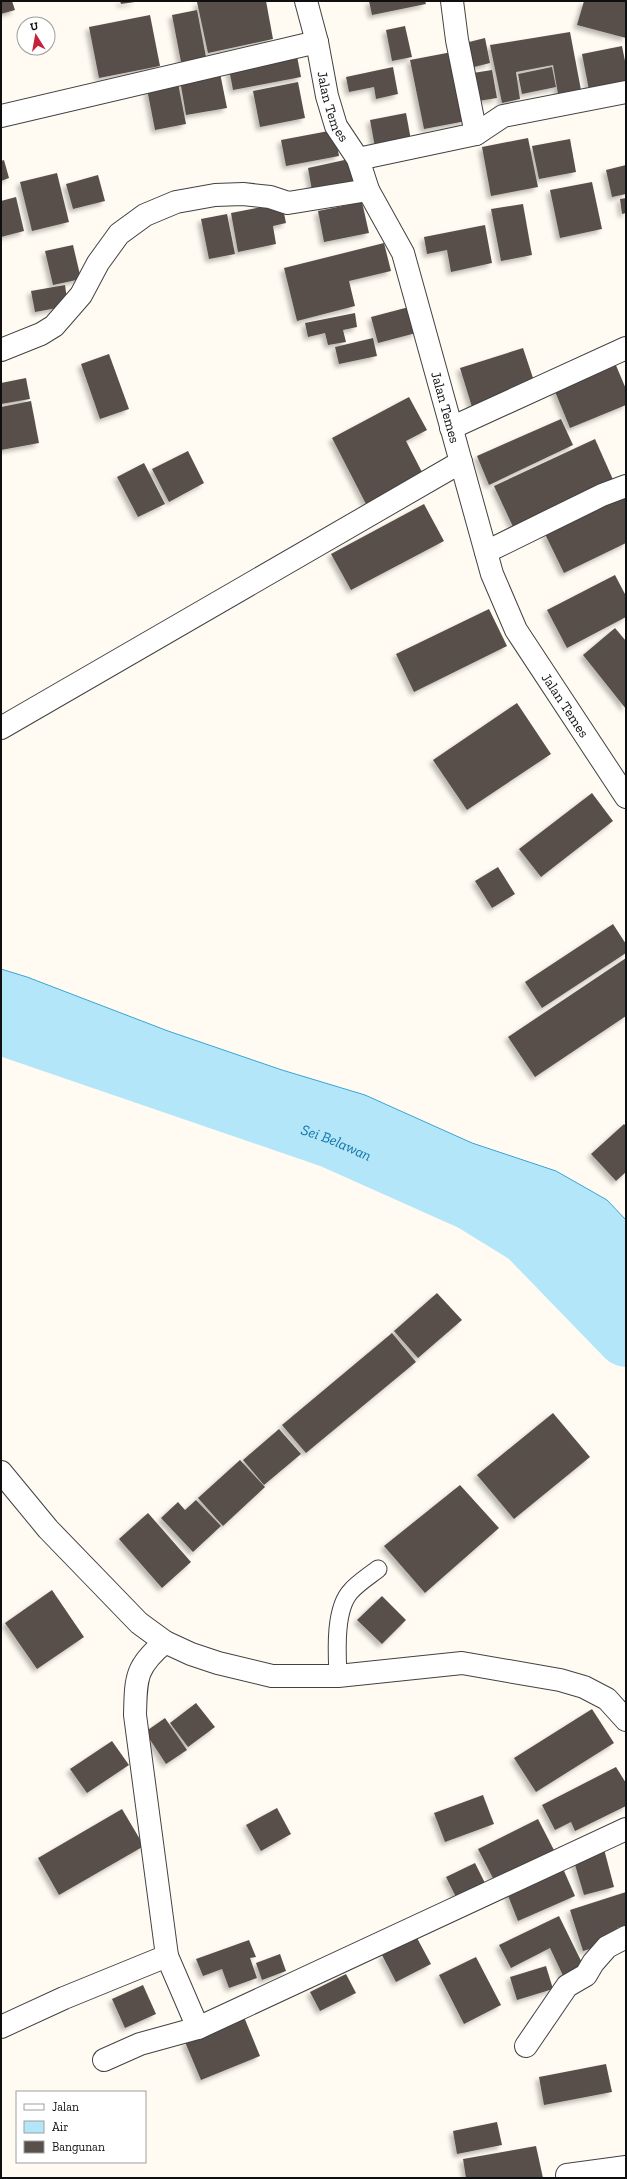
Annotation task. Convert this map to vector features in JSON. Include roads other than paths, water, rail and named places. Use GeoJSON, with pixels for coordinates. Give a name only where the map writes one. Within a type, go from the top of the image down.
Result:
{"type":"FeatureCollection","features":[{"type":"Feature","properties":{"kind":"street","name":"Jalan Temes"},"geometry":{"type":"LineString","coordinates":[[306,1],[317,42],[327,96],[336,126],[358,159],[368,190],[403,254],[450,428],[492,574],[516,630],[626,797]]}},
{"type":"Feature","properties":{"kind":"street"},"geometry":{"type":"LineString","coordinates":[[452,1],[457,40],[476,134]]}},
{"type":"Feature","properties":{"kind":"street"},"geometry":{"type":"LineString","coordinates":[[1,116],[317,42]]}},
{"type":"Feature","properties":{"kind":"street"},"geometry":{"type":"LineString","coordinates":[[358,159],[476,134],[503,116],[626,92]]}},
{"type":"Feature","properties":{"kind":"street"},"geometry":{"type":"LineString","coordinates":[[1,350],[41,334],[54,326],[81,295],[98,263],[119,234],[145,215],[176,202],[215,195],[243,194],[270,197],[288,203],[368,190]]}},
{"type":"Feature","properties":{"kind":"street"},"geometry":{"type":"LineString","coordinates":[[450,428],[626,348]]}},
{"type":"Feature","properties":{"kind":"street"},"geometry":{"type":"LineString","coordinates":[[1,728],[461,462]]}},
{"type":"Feature","properties":{"kind":"street"},"geometry":{"type":"LineString","coordinates":[[486,552],[608,492],[626,486]]}},
{"type":"Feature","properties":{"kind":"street"},"geometry":{"type":"LineString","coordinates":[[1,1472],[59,1540],[139,1622],[164,1642],[191,1654],[218,1663],[272,1676],[338,1676],[462,1663],[560,1680],[584,1687],[607,1699],[626,1720]]}},
{"type":"Feature","properties":{"kind":"street"},"geometry":{"type":"LineString","coordinates":[[164,1642],[148,1656],[140,1668],[136,1691],[135,1715],[167,1956],[198,2028]]}},
{"type":"Feature","properties":{"kind":"street"},"geometry":{"type":"LineString","coordinates":[[104,2060],[140,2044],[198,2028],[626,1829]]}},
{"type":"Feature","properties":{"kind":"street"},"geometry":{"type":"LineString","coordinates":[[526,2046],[567,1986],[586,1975],[593,1963],[607,1947],[626,1937]]}},
{"type":"Feature","properties":{"kind":"street"},"geometry":{"type":"LineString","coordinates":[[1,2026],[64,1998],[167,1956]]}},
{"type":"Feature","properties":{"kind":"street"},"geometry":{"type":"LineString","coordinates":[[567,2175],[626,2167]]}},
{"type":"Feature","properties":{"kind":"lane"},"geometry":{"type":"LineString","coordinates":[[338,1676],[337,1643],[342,1608],[350,1591],[378,1569]]}},
{"type":"Feature","properties":{"kind":"water","name":"Sei Belawan"},"geometry":{"type":"Polygon","coordinates":[[[1,969],[27,977],[168,1031],[282,1070],[365,1095],[472,1143],[556,1171],[607,1200],[626,1220],[626,1333],[583,1277],[521,1215],[496,1199],[424,1162],[368,1141],[256,1103],[175,1071],[90,1045],[1,1031],[1,969]]]}},
{"type":"Feature","properties":{"kind":"waterway","name":"Sei Belawan"},"geometry":{"type":"LineString","coordinates":[[1,1026],[331,1139],[472,1202],[527,1236],[626,1338]]}}]}
